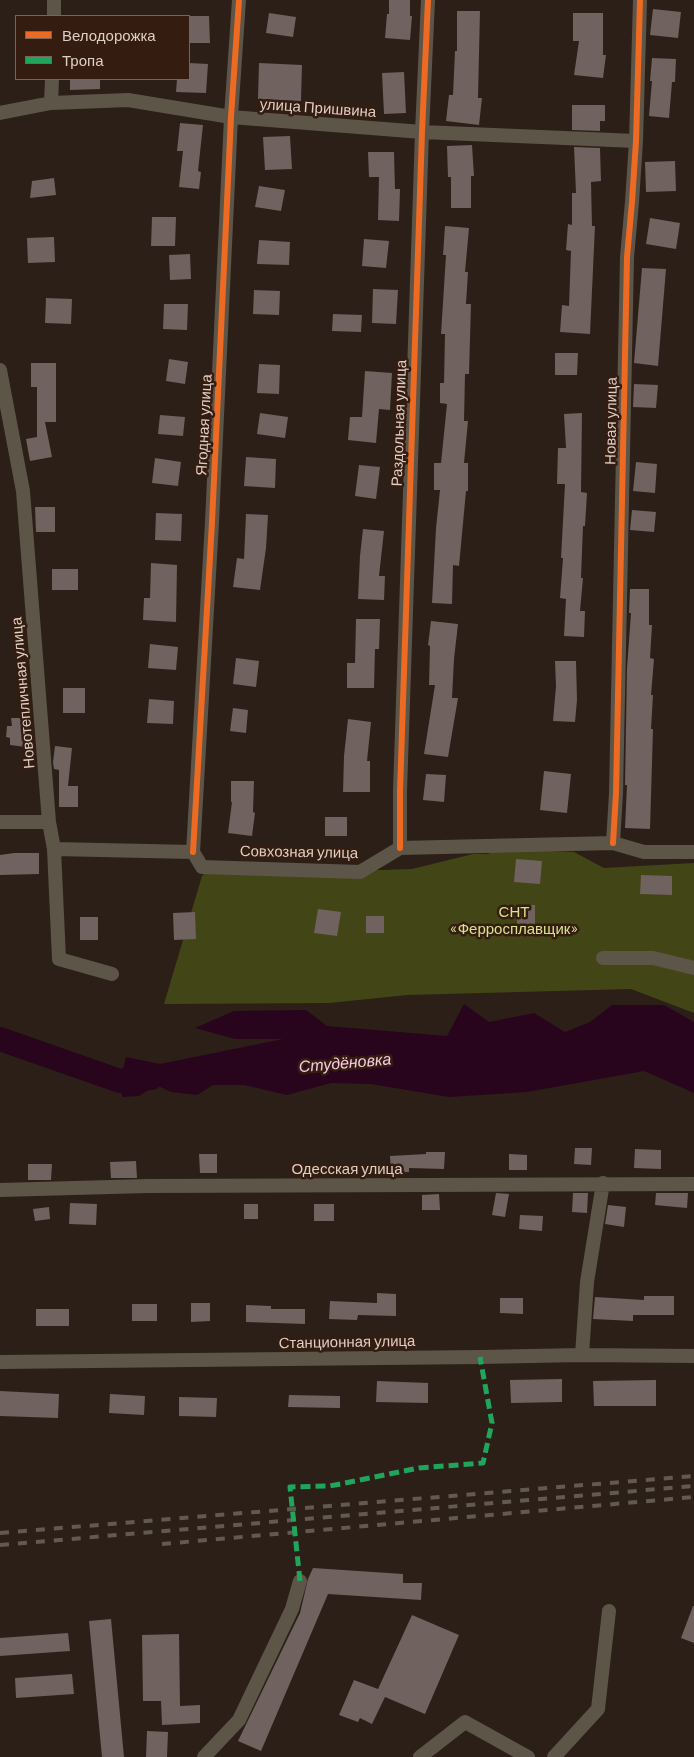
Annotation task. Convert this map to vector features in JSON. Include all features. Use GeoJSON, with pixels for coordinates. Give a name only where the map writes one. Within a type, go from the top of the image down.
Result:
{"type":"FeatureCollection","features":[{"type":"Feature","properties":{"kind":"street"},"geometry":{"type":"LineString","coordinates":[[54,0],[54,15]]}},
{"type":"Feature","properties":{"kind":"street","name":"Ягодная улица"},"geometry":{"type":"LineString","coordinates":[[193,852],[212,522],[231,117],[239,0]]}},
{"type":"Feature","properties":{"kind":"street","name":"Раздольная улица"},"geometry":{"type":"LineString","coordinates":[[400,848],[400,791],[428,0]]}},
{"type":"Feature","properties":{"kind":"street","name":"Новая улица"},"geometry":{"type":"LineString","coordinates":[[613,843],[616,793],[627,257],[636,141],[640,0]]}},
{"type":"Feature","properties":{"kind":"street"},"geometry":{"type":"LineString","coordinates":[[51,103],[52,80]]}},
{"type":"Feature","properties":{"kind":"street","name":"улица Пришвина"},"geometry":{"type":"LineString","coordinates":[[0,113],[51,103],[128,100],[231,117],[422,132],[636,141]]}},
{"type":"Feature","properties":{"kind":"street","name":"Новотепличная улица"},"geometry":{"type":"LineString","coordinates":[[0,370],[23,491],[49,822],[54,849],[59,959],[112,974]]}},
{"type":"Feature","properties":{"kind":"street"},"geometry":{"type":"LineString","coordinates":[[0,822],[49,822]]}},
{"type":"Feature","properties":{"kind":"street","name":"Совхозная улица"},"geometry":{"type":"LineString","coordinates":[[193,852],[202,867],[360,872],[400,848],[613,843],[644,852],[694,852]]}},
{"type":"Feature","properties":{"kind":"street"},"geometry":{"type":"LineString","coordinates":[[54,849],[193,852]]}},
{"type":"Feature","properties":{"kind":"street"},"geometry":{"type":"LineString","coordinates":[[602,958],[652,958],[694,968]]}},
{"type":"Feature","properties":{"kind":"street"},"geometry":{"type":"LineString","coordinates":[[582,1355],[587,1282],[603,1184]]}},
{"type":"Feature","properties":{"kind":"street","name":"Одесская улица"},"geometry":{"type":"LineString","coordinates":[[0,1190],[148,1186],[694,1184]]}},
{"type":"Feature","properties":{"kind":"street","name":"Станционная улица"},"geometry":{"type":"LineString","coordinates":[[0,1362],[582,1355],[694,1356]]}},
{"type":"Feature","properties":{"kind":"street"},"geometry":{"type":"LineString","coordinates":[[204,1757],[239,1720],[292,1609],[300,1581]]}},
{"type":"Feature","properties":{"kind":"street"},"geometry":{"type":"LineString","coordinates":[[554,1757],[598,1710],[609,1611]]}},
{"type":"Feature","properties":{"kind":"street"},"geometry":{"type":"LineString","coordinates":[[420,1757],[466,1722],[528,1757]]}},
{"type":"Feature","properties":{"kind":"green space","name":"СНТ «Ферросплавщик»"},"geometry":{"type":"Polygon","coordinates":[[[497,849],[574,852],[604,868],[694,863],[694,1013],[631,989],[407,995],[329,1003],[164,1004],[202,876],[205,873],[290,873],[412,869],[473,854],[488,854],[497,849]]]}},
{"type":"Feature","properties":{"kind":"water"},"geometry":{"type":"Polygon","coordinates":[[[464,1004],[489,1022],[534,1013],[565,1032],[590,1022],[612,1005],[664,1005],[694,1022],[694,1093],[644,1071],[527,1092],[449,1097],[371,1084],[331,1083],[287,1095],[244,1085],[213,1085],[197,1095],[171,1092],[156,1085],[139,1096],[122,1097],[120,1081],[126,1057],[160,1064],[283,1039],[235,1039],[195,1028],[234,1011],[306,1010],[327,1026],[447,1036],[464,1004]]]}},
{"type":"Feature","properties":{"kind":"building"},"geometry":{"type":"Polygon","coordinates":[[[389,0],[410,0],[410,16],[412,16],[410,40],[385,38],[389,0]]]}},
{"type":"Feature","properties":{"kind":"building"},"geometry":{"type":"Polygon","coordinates":[[[653,9],[681,12],[678,38],[650,35],[653,9]]]}},
{"type":"Feature","properties":{"kind":"building"},"geometry":{"type":"Polygon","coordinates":[[[457,11],[480,11],[478,98],[482,98],[479,125],[446,121],[449,95],[453,95],[455,51],[457,51],[457,11]]]}},
{"type":"Feature","properties":{"kind":"building"},"geometry":{"type":"Polygon","coordinates":[[[269,13],[296,17],[293,37],[266,33],[269,13]]]}},
{"type":"Feature","properties":{"kind":"building"},"geometry":{"type":"Polygon","coordinates":[[[573,13],[603,13],[603,55],[606,55],[603,78],[574,75],[579,41],[573,41],[573,13]]]}},
{"type":"Feature","properties":{"kind":"building"},"geometry":{"type":"Polygon","coordinates":[[[190,16],[209,16],[210,43],[190,43],[190,16]]]}},
{"type":"Feature","properties":{"kind":"building"},"geometry":{"type":"Polygon","coordinates":[[[652,58],[676,59],[675,82],[672,82],[669,118],[649,116],[652,58]]]}},
{"type":"Feature","properties":{"kind":"building"},"geometry":{"type":"Polygon","coordinates":[[[190,63],[208,64],[206,93],[176,92],[177,80],[190,80],[190,63]]]}},
{"type":"Feature","properties":{"kind":"building"},"geometry":{"type":"Polygon","coordinates":[[[259,63],[302,65],[301,101],[258,99],[259,63]]]}},
{"type":"Feature","properties":{"kind":"building"},"geometry":{"type":"Polygon","coordinates":[[[404,72],[406,113],[384,114],[382,73],[404,72]]]}},
{"type":"Feature","properties":{"kind":"building"},"geometry":{"type":"Polygon","coordinates":[[[70,80],[100,80],[100,89],[70,90],[70,80]]]}},
{"type":"Feature","properties":{"kind":"building"},"geometry":{"type":"Polygon","coordinates":[[[572,105],[605,105],[605,121],[600,121],[600,131],[572,130],[572,105]]]}},
{"type":"Feature","properties":{"kind":"building"},"geometry":{"type":"Polygon","coordinates":[[[180,123],[203,125],[198,171],[201,172],[199,189],[179,187],[183,151],[177,151],[180,123]]]}},
{"type":"Feature","properties":{"kind":"building"},"geometry":{"type":"Polygon","coordinates":[[[290,136],[292,169],[265,170],[263,137],[290,136]]]}},
{"type":"Feature","properties":{"kind":"building"},"geometry":{"type":"Polygon","coordinates":[[[472,145],[474,176],[471,176],[471,208],[451,208],[451,177],[448,177],[447,146],[472,145]]]}},
{"type":"Feature","properties":{"kind":"building"},"geometry":{"type":"Polygon","coordinates":[[[574,147],[600,148],[601,181],[591,182],[592,226],[595,226],[590,334],[560,332],[562,305],[569,306],[571,251],[566,250],[568,224],[572,225],[572,193],[576,193],[574,147]]]}},
{"type":"Feature","properties":{"kind":"building"},"geometry":{"type":"Polygon","coordinates":[[[368,152],[394,152],[395,189],[400,189],[399,221],[378,220],[379,177],[369,177],[368,152]]]}},
{"type":"Feature","properties":{"kind":"building"},"geometry":{"type":"Polygon","coordinates":[[[675,161],[676,191],[646,192],[645,162],[675,161]]]}},
{"type":"Feature","properties":{"kind":"building"},"geometry":{"type":"Polygon","coordinates":[[[54,178],[56,195],[30,198],[32,181],[54,178]]]}},
{"type":"Feature","properties":{"kind":"building"},"geometry":{"type":"Polygon","coordinates":[[[259,186],[285,190],[281,211],[255,207],[259,186]]]}},
{"type":"Feature","properties":{"kind":"building"},"geometry":{"type":"Polygon","coordinates":[[[152,217],[176,217],[175,246],[151,246],[152,217]]]}},
{"type":"Feature","properties":{"kind":"building"},"geometry":{"type":"Polygon","coordinates":[[[650,218],[680,223],[676,249],[646,244],[650,218]]]}},
{"type":"Feature","properties":{"kind":"building"},"geometry":{"type":"Polygon","coordinates":[[[445,226],[469,228],[465,272],[468,272],[466,304],[471,304],[469,374],[465,374],[464,421],[468,421],[464,463],[468,463],[468,491],[466,491],[459,566],[453,565],[452,604],[432,603],[440,490],[434,490],[434,463],[441,463],[447,404],[440,403],[440,383],[444,383],[445,334],[441,334],[446,255],[443,255],[445,226]]]}},
{"type":"Feature","properties":{"kind":"building"},"geometry":{"type":"Polygon","coordinates":[[[54,237],[55,262],[28,263],[27,238],[54,237]]]}},
{"type":"Feature","properties":{"kind":"building"},"geometry":{"type":"Polygon","coordinates":[[[364,239],[389,241],[386,268],[362,266],[364,239]]]}},
{"type":"Feature","properties":{"kind":"building"},"geometry":{"type":"Polygon","coordinates":[[[259,240],[290,242],[289,265],[257,264],[259,240]]]}},
{"type":"Feature","properties":{"kind":"building"},"geometry":{"type":"Polygon","coordinates":[[[190,254],[191,279],[170,280],[169,255],[190,254]]]}},
{"type":"Feature","properties":{"kind":"building"},"geometry":{"type":"Polygon","coordinates":[[[642,268],[666,269],[658,366],[634,363],[642,268]]]}},
{"type":"Feature","properties":{"kind":"building"},"geometry":{"type":"Polygon","coordinates":[[[373,289],[398,290],[396,324],[372,323],[373,289]]]}},
{"type":"Feature","properties":{"kind":"building"},"geometry":{"type":"Polygon","coordinates":[[[254,290],[280,291],[279,315],[253,314],[254,290]]]}},
{"type":"Feature","properties":{"kind":"building"},"geometry":{"type":"Polygon","coordinates":[[[46,298],[72,299],[71,324],[45,323],[46,298]]]}},
{"type":"Feature","properties":{"kind":"building"},"geometry":{"type":"Polygon","coordinates":[[[164,304],[188,304],[187,330],[163,329],[164,304]]]}},
{"type":"Feature","properties":{"kind":"building"},"geometry":{"type":"Polygon","coordinates":[[[333,314],[362,315],[361,332],[332,331],[333,314]]]}},
{"type":"Feature","properties":{"kind":"building"},"geometry":{"type":"Polygon","coordinates":[[[555,353],[578,353],[577,375],[555,375],[555,353]]]}},
{"type":"Feature","properties":{"kind":"building"},"geometry":{"type":"Polygon","coordinates":[[[169,359],[188,362],[185,384],[166,381],[169,359]]]}},
{"type":"Feature","properties":{"kind":"building"},"geometry":{"type":"Polygon","coordinates":[[[31,363],[56,363],[56,422],[45,422],[52,457],[30,461],[26,439],[37,437],[37,387],[31,387],[31,363]]]}},
{"type":"Feature","properties":{"kind":"building"},"geometry":{"type":"Polygon","coordinates":[[[259,364],[280,365],[279,394],[257,393],[259,364]]]}},
{"type":"Feature","properties":{"kind":"building"},"geometry":{"type":"Polygon","coordinates":[[[365,371],[392,373],[390,410],[379,409],[376,443],[348,440],[350,417],[362,417],[365,371]]]}},
{"type":"Feature","properties":{"kind":"building"},"geometry":{"type":"Polygon","coordinates":[[[634,384],[658,385],[656,408],[633,407],[634,384]]]}},
{"type":"Feature","properties":{"kind":"building"},"geometry":{"type":"Polygon","coordinates":[[[260,413],[288,417],[285,438],[257,434],[260,413]]]}},
{"type":"Feature","properties":{"kind":"building"},"geometry":{"type":"Polygon","coordinates":[[[582,413],[581,492],[587,493],[585,526],[583,526],[581,578],[583,578],[580,611],[585,611],[584,637],[564,636],[566,599],[560,598],[565,484],[557,484],[558,448],[566,448],[564,414],[582,413]]]}},
{"type":"Feature","properties":{"kind":"building"},"geometry":{"type":"Polygon","coordinates":[[[160,415],[185,417],[183,436],[158,434],[160,415]]]}},
{"type":"Feature","properties":{"kind":"building"},"geometry":{"type":"Polygon","coordinates":[[[246,457],[276,459],[275,488],[244,486],[246,457]]]}},
{"type":"Feature","properties":{"kind":"building"},"geometry":{"type":"Polygon","coordinates":[[[155,458],[181,462],[178,486],[152,483],[155,458]]]}},
{"type":"Feature","properties":{"kind":"building"},"geometry":{"type":"Polygon","coordinates":[[[636,462],[657,464],[655,493],[633,491],[636,462]]]}},
{"type":"Feature","properties":{"kind":"building"},"geometry":{"type":"Polygon","coordinates":[[[359,465],[380,467],[376,499],[355,496],[359,465]]]}},
{"type":"Feature","properties":{"kind":"building"},"geometry":{"type":"Polygon","coordinates":[[[35,507],[55,507],[55,532],[36,532],[35,507]]]}},
{"type":"Feature","properties":{"kind":"building"},"geometry":{"type":"Polygon","coordinates":[[[632,510],[656,512],[654,532],[630,530],[632,510]]]}},
{"type":"Feature","properties":{"kind":"building"},"geometry":{"type":"Polygon","coordinates":[[[156,513],[182,514],[181,541],[155,540],[156,513]]]}},
{"type":"Feature","properties":{"kind":"building"},"geometry":{"type":"Polygon","coordinates":[[[246,514],[268,515],[266,548],[260,590],[233,587],[237,558],[244,559],[246,514]]]}},
{"type":"Feature","properties":{"kind":"building"},"geometry":{"type":"Polygon","coordinates":[[[363,529],[384,531],[379,576],[385,576],[384,600],[358,599],[363,529]]]}},
{"type":"Feature","properties":{"kind":"building"},"geometry":{"type":"Polygon","coordinates":[[[151,563],[177,565],[176,622],[143,620],[144,598],[150,598],[151,563]]]}},
{"type":"Feature","properties":{"kind":"building"},"geometry":{"type":"Polygon","coordinates":[[[52,569],[78,569],[78,590],[52,590],[52,569]]]}},
{"type":"Feature","properties":{"kind":"building"},"geometry":{"type":"Polygon","coordinates":[[[630,589],[649,589],[649,625],[652,625],[650,658],[654,659],[651,695],[653,695],[651,729],[653,729],[650,829],[625,828],[627,668],[631,613],[629,613],[630,589]]]}},
{"type":"Feature","properties":{"kind":"building"},"geometry":{"type":"Polygon","coordinates":[[[356,619],[380,619],[379,649],[375,649],[374,688],[347,688],[347,663],[355,663],[356,619]]]}},
{"type":"Feature","properties":{"kind":"building"},"geometry":{"type":"Polygon","coordinates":[[[431,621],[458,624],[452,698],[458,698],[448,757],[424,754],[435,685],[429,685],[430,646],[428,645],[431,621]]]}},
{"type":"Feature","properties":{"kind":"building"},"geometry":{"type":"Polygon","coordinates":[[[150,644],[178,647],[176,670],[148,668],[150,644]]]}},
{"type":"Feature","properties":{"kind":"building"},"geometry":{"type":"Polygon","coordinates":[[[236,658],[259,661],[256,687],[233,684],[236,658]]]}},
{"type":"Feature","properties":{"kind":"building"},"geometry":{"type":"Polygon","coordinates":[[[555,661],[576,661],[577,700],[575,722],[553,721],[556,686],[555,661]]]}},
{"type":"Feature","properties":{"kind":"building"},"geometry":{"type":"Polygon","coordinates":[[[63,688],[85,688],[85,713],[63,713],[63,688]]]}},
{"type":"Feature","properties":{"kind":"building"},"geometry":{"type":"Polygon","coordinates":[[[149,699],[174,701],[173,724],[147,723],[149,699]]]}},
{"type":"Feature","properties":{"kind":"building"},"geometry":{"type":"Polygon","coordinates":[[[233,708],[248,710],[246,733],[230,731],[233,708]]]}},
{"type":"Feature","properties":{"kind":"building"},"geometry":{"type":"Polygon","coordinates":[[[11,718],[26,718],[26,747],[10,745],[10,738],[6,737],[7,726],[12,726],[11,718]]]}},
{"type":"Feature","properties":{"kind":"building"},"geometry":{"type":"Polygon","coordinates":[[[348,719],[371,722],[367,761],[370,761],[370,792],[343,792],[348,719]]]}},
{"type":"Feature","properties":{"kind":"building"},"geometry":{"type":"Polygon","coordinates":[[[55,746],[72,748],[68,786],[78,786],[78,807],[59,807],[59,770],[54,769],[53,762],[55,746]]]}},
{"type":"Feature","properties":{"kind":"building"},"geometry":{"type":"Polygon","coordinates":[[[544,771],[571,774],[567,813],[540,810],[544,771]]]}},
{"type":"Feature","properties":{"kind":"building"},"geometry":{"type":"Polygon","coordinates":[[[426,774],[446,775],[444,802],[423,800],[426,774]]]}},
{"type":"Feature","properties":{"kind":"building"},"geometry":{"type":"Polygon","coordinates":[[[231,781],[254,781],[253,812],[255,813],[252,836],[228,833],[232,802],[231,781]]]}},
{"type":"Feature","properties":{"kind":"building"},"geometry":{"type":"Polygon","coordinates":[[[325,817],[347,817],[347,836],[325,836],[325,817]]]}},
{"type":"Feature","properties":{"kind":"building"},"geometry":{"type":"Polygon","coordinates":[[[39,853],[39,874],[0,875],[0,855],[39,853]]]}},
{"type":"Feature","properties":{"kind":"building"},"geometry":{"type":"Polygon","coordinates":[[[516,859],[542,861],[540,884],[514,882],[516,859]]]}},
{"type":"Feature","properties":{"kind":"building"},"geometry":{"type":"Polygon","coordinates":[[[641,875],[672,876],[672,895],[640,894],[641,875]]]}},
{"type":"Feature","properties":{"kind":"building"},"geometry":{"type":"Polygon","coordinates":[[[517,905],[535,905],[535,925],[517,925],[517,905]]]}},
{"type":"Feature","properties":{"kind":"building"},"geometry":{"type":"Polygon","coordinates":[[[318,909],[341,912],[337,936],[314,933],[318,909]]]}},
{"type":"Feature","properties":{"kind":"building"},"geometry":{"type":"Polygon","coordinates":[[[195,912],[196,939],[174,940],[173,913],[195,912]]]}},
{"type":"Feature","properties":{"kind":"building"},"geometry":{"type":"Polygon","coordinates":[[[366,916],[384,916],[384,933],[366,933],[366,916]]]}},
{"type":"Feature","properties":{"kind":"building"},"geometry":{"type":"Polygon","coordinates":[[[80,917],[98,917],[98,940],[80,940],[80,917]]]}},
{"type":"Feature","properties":{"kind":"building"},"geometry":{"type":"Polygon","coordinates":[[[575,1148],[592,1148],[591,1165],[574,1164],[575,1148]]]}},
{"type":"Feature","properties":{"kind":"building"},"geometry":{"type":"Polygon","coordinates":[[[635,1149],[661,1150],[661,1169],[634,1168],[635,1149]]]}},
{"type":"Feature","properties":{"kind":"building"},"geometry":{"type":"Polygon","coordinates":[[[426,1152],[445,1152],[444,1169],[409,1168],[409,1172],[391,1173],[390,1156],[426,1154],[426,1152]]]}},
{"type":"Feature","properties":{"kind":"building"},"geometry":{"type":"Polygon","coordinates":[[[199,1154],[217,1154],[217,1173],[200,1173],[199,1154]]]}},
{"type":"Feature","properties":{"kind":"building"},"geometry":{"type":"Polygon","coordinates":[[[509,1154],[527,1155],[527,1170],[509,1170],[509,1154]]]}},
{"type":"Feature","properties":{"kind":"building"},"geometry":{"type":"Polygon","coordinates":[[[136,1161],[137,1178],[111,1178],[110,1162],[136,1161]]]}},
{"type":"Feature","properties":{"kind":"building"},"geometry":{"type":"Polygon","coordinates":[[[28,1164],[52,1164],[51,1180],[28,1180],[28,1164]]]}},
{"type":"Feature","properties":{"kind":"building"},"geometry":{"type":"Polygon","coordinates":[[[496,1193],[509,1194],[505,1217],[492,1215],[496,1193]]]}},
{"type":"Feature","properties":{"kind":"building"},"geometry":{"type":"Polygon","coordinates":[[[573,1193],[588,1193],[587,1213],[572,1212],[573,1193]]]}},
{"type":"Feature","properties":{"kind":"building"},"geometry":{"type":"Polygon","coordinates":[[[656,1193],[688,1193],[687,1208],[655,1205],[656,1193]]]}},
{"type":"Feature","properties":{"kind":"building"},"geometry":{"type":"Polygon","coordinates":[[[439,1194],[440,1210],[422,1210],[422,1195],[439,1194]]]}},
{"type":"Feature","properties":{"kind":"building"},"geometry":{"type":"Polygon","coordinates":[[[70,1203],[97,1204],[96,1225],[69,1224],[70,1203]]]}},
{"type":"Feature","properties":{"kind":"building"},"geometry":{"type":"Polygon","coordinates":[[[244,1204],[258,1204],[258,1219],[244,1219],[244,1204]]]}},
{"type":"Feature","properties":{"kind":"building"},"geometry":{"type":"Polygon","coordinates":[[[314,1204],[334,1204],[334,1221],[314,1221],[314,1204]]]}},
{"type":"Feature","properties":{"kind":"building"},"geometry":{"type":"Polygon","coordinates":[[[608,1205],[626,1207],[624,1227],[605,1224],[608,1205]]]}},
{"type":"Feature","properties":{"kind":"building"},"geometry":{"type":"Polygon","coordinates":[[[49,1207],[50,1219],[35,1221],[33,1209],[49,1207]]]}},
{"type":"Feature","properties":{"kind":"building"},"geometry":{"type":"Polygon","coordinates":[[[520,1215],[543,1216],[542,1231],[519,1229],[520,1215]]]}},
{"type":"Feature","properties":{"kind":"building"},"geometry":{"type":"Polygon","coordinates":[[[377,1293],[396,1294],[396,1316],[358,1315],[357,1320],[329,1319],[330,1301],[377,1303],[377,1293]]]}},
{"type":"Feature","properties":{"kind":"building"},"geometry":{"type":"Polygon","coordinates":[[[644,1296],[674,1296],[674,1315],[633,1315],[633,1321],[593,1319],[595,1297],[644,1300],[644,1296]]]}},
{"type":"Feature","properties":{"kind":"building"},"geometry":{"type":"Polygon","coordinates":[[[500,1298],[523,1298],[523,1314],[500,1313],[500,1298]]]}},
{"type":"Feature","properties":{"kind":"building"},"geometry":{"type":"Polygon","coordinates":[[[191,1303],[210,1303],[210,1321],[191,1322],[191,1303]]]}},
{"type":"Feature","properties":{"kind":"building"},"geometry":{"type":"Polygon","coordinates":[[[132,1304],[157,1304],[157,1321],[132,1321],[132,1304]]]}},
{"type":"Feature","properties":{"kind":"building"},"geometry":{"type":"Polygon","coordinates":[[[246,1305],[271,1306],[271,1309],[305,1309],[305,1324],[246,1322],[246,1305]]]}},
{"type":"Feature","properties":{"kind":"building"},"geometry":{"type":"Polygon","coordinates":[[[36,1309],[69,1309],[69,1326],[36,1326],[36,1309]]]}},
{"type":"Feature","properties":{"kind":"building"},"geometry":{"type":"Polygon","coordinates":[[[562,1379],[562,1402],[511,1403],[510,1380],[562,1379]]]}},
{"type":"Feature","properties":{"kind":"building"},"geometry":{"type":"Polygon","coordinates":[[[656,1380],[656,1406],[594,1406],[593,1381],[656,1380]]]}},
{"type":"Feature","properties":{"kind":"building"},"geometry":{"type":"Polygon","coordinates":[[[377,1381],[428,1383],[428,1403],[376,1402],[377,1381]]]}},
{"type":"Feature","properties":{"kind":"building"},"geometry":{"type":"Polygon","coordinates":[[[0,1391],[59,1394],[58,1418],[0,1416],[0,1391]]]}},
{"type":"Feature","properties":{"kind":"building"},"geometry":{"type":"Polygon","coordinates":[[[110,1394],[145,1396],[144,1415],[109,1413],[110,1394]]]}},
{"type":"Feature","properties":{"kind":"building"},"geometry":{"type":"Polygon","coordinates":[[[289,1395],[340,1396],[340,1408],[288,1407],[289,1395]]]}},
{"type":"Feature","properties":{"kind":"building"},"geometry":{"type":"Polygon","coordinates":[[[179,1397],[217,1398],[216,1417],[179,1416],[179,1397]]]}},
{"type":"Feature","properties":{"kind":"building"},"geometry":{"type":"Polygon","coordinates":[[[313,1568],[403,1574],[403,1583],[422,1583],[421,1600],[328,1594],[261,1751],[238,1741],[300,1613],[308,1579],[313,1568]]]}},
{"type":"Feature","properties":{"kind":"building"},"geometry":{"type":"Polygon","coordinates":[[[694,1606],[694,1643],[681,1638],[694,1606]]]}},
{"type":"Feature","properties":{"kind":"building"},"geometry":{"type":"Polygon","coordinates":[[[412,1615],[459,1635],[425,1714],[385,1697],[372,1724],[360,1718],[358,1722],[339,1715],[354,1680],[378,1689],[412,1615]]]}},
{"type":"Feature","properties":{"kind":"building"},"geometry":{"type":"Polygon","coordinates":[[[111,1619],[124,1757],[102,1757],[89,1621],[111,1619]]]}},
{"type":"Feature","properties":{"kind":"building"},"geometry":{"type":"Polygon","coordinates":[[[68,1633],[70,1651],[0,1656],[0,1638],[68,1633]]]}},
{"type":"Feature","properties":{"kind":"building"},"geometry":{"type":"Polygon","coordinates":[[[179,1634],[180,1706],[200,1705],[200,1723],[162,1725],[161,1701],[143,1701],[142,1635],[179,1634]]]}},
{"type":"Feature","properties":{"kind":"building"},"geometry":{"type":"Polygon","coordinates":[[[72,1674],[74,1694],[16,1698],[15,1678],[72,1674]]]}},
{"type":"Feature","properties":{"kind":"building"},"geometry":{"type":"Polygon","coordinates":[[[147,1731],[168,1732],[167,1757],[146,1757],[147,1731]]]}},
{"type":"Feature","properties":{"kind":"waterway","name":"Студёновка"},"geometry":{"type":"LineString","coordinates":[[0,1039],[120,1081],[151,1078]]}},
{"type":"Feature","properties":{"kind":"railway"},"geometry":{"type":"LineString","coordinates":[[0,1533],[694,1476]]}},
{"type":"Feature","properties":{"kind":"railway"},"geometry":{"type":"LineString","coordinates":[[0,1545],[694,1486]]}},
{"type":"Feature","properties":{"kind":"railway"},"geometry":{"type":"LineString","coordinates":[[162,1544],[694,1497]]}},
{"type":"Feature","properties":{"kind":"marked path"},"geometry":{"type":"LineString","coordinates":[[300,1581],[290,1487],[330,1486],[419,1468],[483,1463],[492,1423],[480,1357]]}},
{"type":"Feature","properties":{"kind":"cycle path"},"geometry":{"type":"LineString","coordinates":[[193,852],[212,522],[231,117],[239,0]]}},
{"type":"Feature","properties":{"kind":"cycle path"},"geometry":{"type":"LineString","coordinates":[[400,848],[400,791],[428,0]]}},
{"type":"Feature","properties":{"kind":"cycle path"},"geometry":{"type":"LineString","coordinates":[[613,843],[616,793],[627,257],[636,141],[640,0]]}}]}
